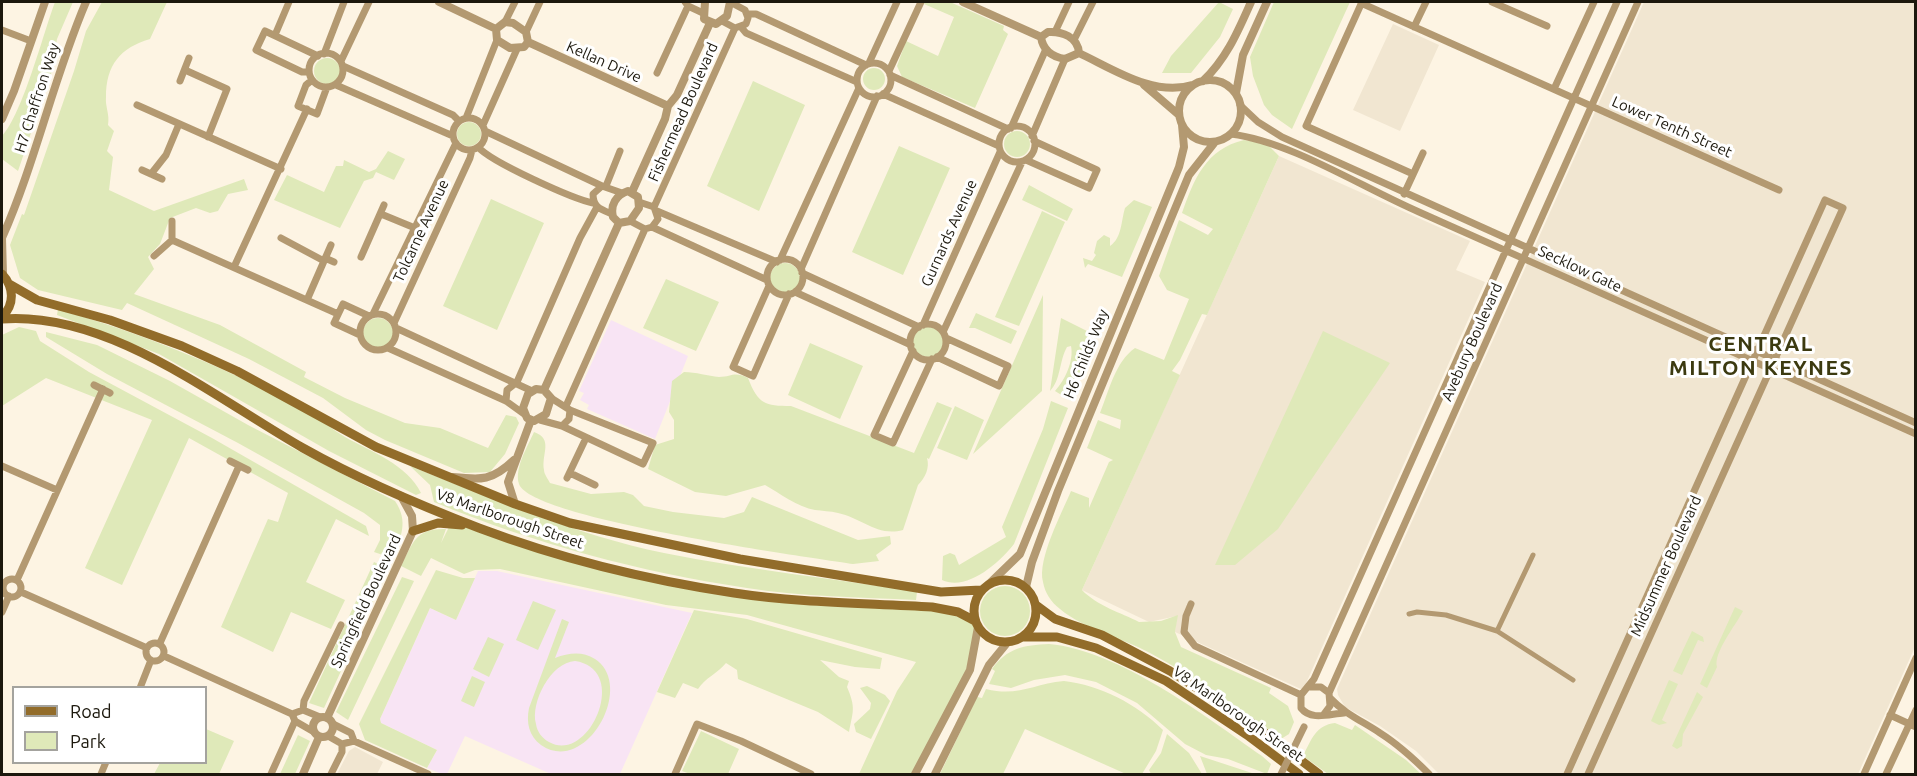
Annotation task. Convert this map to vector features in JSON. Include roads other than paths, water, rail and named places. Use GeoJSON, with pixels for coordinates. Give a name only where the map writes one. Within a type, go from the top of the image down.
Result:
{"type":"FeatureCollection","features":[{"type":"Feature","properties":{"kind":"main road"},"geometry":{"type":"LineString","coordinates":[[2,274],[9,284],[12,299],[2,318]]}},
{"type":"Feature","properties":{"kind":"main road","name":"V8 Marlborough Street"},"geometry":{"type":"LineString","coordinates":[[9,284],[37,300],[110,320],[182,346],[237,371],[376,447],[515,504],[570,523],[740,559],[941,592],[981,590]]}},
{"type":"Feature","properties":{"kind":"main road","name":"V8 Marlborough Street"},"geometry":{"type":"LineString","coordinates":[[2,318],[29,317],[51,321],[111,340],[167,365],[304,449],[401,496],[482,529],[603,567],[736,594],[932,607],[958,612],[976,624]]}},
{"type":"Feature","properties":{"kind":"main road"},"geometry":{"type":"LineString","coordinates":[[413,531],[425,526],[448,522],[482,529]]}},
{"type":"Feature","properties":{"kind":"main road"},"geometry":{"type":"LineString","coordinates":[[1009,579],[1026,587],[1036,605],[1036,617],[1032,628],[1023,637],[1007,643],[990,639],[976,624],[973,610],[981,590],[990,583],[1009,579]]}},
{"type":"Feature","properties":{"kind":"main road","name":"V8 Marlborough Street"},"geometry":{"type":"LineString","coordinates":[[1036,605],[1055,619],[1102,635],[1170,671],[1252,723],[1319,774]]}},
{"type":"Feature","properties":{"kind":"main road","name":"V8 Marlborough Street"},"geometry":{"type":"LineString","coordinates":[[1023,637],[1057,637],[1096,648],[1166,681],[1247,735],[1299,774]]}},
{"type":"Feature","properties":{"kind":"street"},"geometry":{"type":"LineString","coordinates":[[2,119],[45,2]]}},
{"type":"Feature","properties":{"kind":"street","name":"H7 Chaffron Way"},"geometry":{"type":"LineString","coordinates":[[2,274],[2,238],[19,196],[59,70],[86,2]]}},
{"type":"Feature","properties":{"kind":"street"},"geometry":{"type":"LineString","coordinates":[[274,35],[289,2]]}},
{"type":"Feature","properties":{"kind":"street"},"geometry":{"type":"LineString","coordinates":[[344,2],[321,55],[313,60],[309,72],[312,80],[327,87],[336,85],[454,140],[465,150],[475,149],[505,165],[595,205],[612,214],[619,223]]}},
{"type":"Feature","properties":{"kind":"street"},"geometry":{"type":"LineString","coordinates":[[336,85],[342,76],[342,64],[369,2]]}},
{"type":"Feature","properties":{"kind":"street"},"geometry":{"type":"LineString","coordinates":[[439,2],[496,29]]}},
{"type":"Feature","properties":{"kind":"street"},"geometry":{"type":"LineString","coordinates":[[496,29],[505,22],[515,2]]}},
{"type":"Feature","properties":{"kind":"street"},"geometry":{"type":"LineString","coordinates":[[475,149],[484,140],[484,128],[517,49],[528,42],[526,32],[540,2]]}},
{"type":"Feature","properties":{"kind":"street"},"geometry":{"type":"LineString","coordinates":[[676,2],[686,3],[703,13],[705,2]]}},
{"type":"Feature","properties":{"kind":"street"},"geometry":{"type":"LineString","coordinates":[[730,2],[748,14],[756,14],[868,64],[880,64],[889,73],[1010,128],[1023,128],[1033,138],[1097,170],[1092,182],[1089,188],[1024,161],[1007,160],[1000,149],[880,95],[867,95],[858,85],[722,21],[727,16],[730,2]]}},
{"type":"Feature","properties":{"kind":"street"},"geometry":{"type":"LineString","coordinates":[[897,2],[868,64],[859,72],[858,85],[778,261],[769,269],[768,283],[734,367],[753,376],[792,293],[802,283],[801,271],[880,95],[890,86],[889,73],[921,2]]}},
{"type":"Feature","properties":{"kind":"street"},"geometry":{"type":"LineString","coordinates":[[963,2],[1041,37],[1046,49],[1052,55],[1065,59],[1079,53]]}},
{"type":"Feature","properties":{"kind":"street"},"geometry":{"type":"LineString","coordinates":[[1055,32],[1068,2]]}},
{"type":"Feature","properties":{"kind":"street"},"geometry":{"type":"LineString","coordinates":[[1074,40],[1093,2]]}},
{"type":"Feature","properties":{"kind":"street"},"geometry":{"type":"LineString","coordinates":[[1251,2],[1231,48],[1218,67],[1181,100],[1179,115],[1182,125],[1189,134],[1200,140],[1215,142],[1231,134],[1238,125],[1240,105],[1236,93],[1243,55],[1267,2]]}},
{"type":"Feature","properties":{"kind":"street"},"geometry":{"type":"LineString","coordinates":[[1361,2],[1306,126],[1413,174]]}},
{"type":"Feature","properties":{"kind":"street","name":"Lower Tenth Street"},"geometry":{"type":"LineString","coordinates":[[1361,2],[1779,190]]}},
{"type":"Feature","properties":{"kind":"street"},"geometry":{"type":"LineString","coordinates":[[1414,27],[1426,2]]}},
{"type":"Feature","properties":{"kind":"street"},"geometry":{"type":"LineString","coordinates":[[1492,2],[1547,26]]}},
{"type":"Feature","properties":{"kind":"street"},"geometry":{"type":"LineString","coordinates":[[1554,89],[1594,2]]}},
{"type":"Feature","properties":{"kind":"street","name":"Avebury Boulevard"},"geometry":{"type":"LineString","coordinates":[[1309,687],[1617,2]]}},
{"type":"Feature","properties":{"kind":"street","name":"Avebury Boulevard"},"geometry":{"type":"LineString","coordinates":[[1330,696],[1342,663],[1638,2]]}},
{"type":"Feature","properties":{"kind":"street"},"geometry":{"type":"LineString","coordinates":[[657,73],[686,3]]}},
{"type":"Feature","properties":{"kind":"street","name":"Fishermead Boulevard"},"geometry":{"type":"LineString","coordinates":[[703,13],[704,19],[710,23],[722,21]]}},
{"type":"Feature","properties":{"kind":"street","name":"Fishermead Boulevard"},"geometry":{"type":"LineString","coordinates":[[648,228],[658,219],[656,209],[738,28],[746,24],[748,14]]}},
{"type":"Feature","properties":{"kind":"street"},"geometry":{"type":"LineString","coordinates":[[505,22],[513,23],[526,32]]}},
{"type":"Feature","properties":{"kind":"street","name":"Fishermead Boulevard"},"geometry":{"type":"LineString","coordinates":[[632,192],[665,119],[668,106],[677,95],[710,23]]}},
{"type":"Feature","properties":{"kind":"street"},"geometry":{"type":"LineString","coordinates":[[454,140],[497,39],[496,29]]}},
{"type":"Feature","properties":{"kind":"street"},"geometry":{"type":"LineString","coordinates":[[2,30],[31,41]]}},
{"type":"Feature","properties":{"kind":"street"},"geometry":{"type":"LineString","coordinates":[[309,72],[302,72],[256,50],[265,31],[321,55],[333,55],[342,64],[462,119],[476,119],[484,128],[622,194]]}},
{"type":"Feature","properties":{"kind":"street"},"geometry":{"type":"LineString","coordinates":[[1041,37],[1047,32],[1055,32],[1074,40],[1079,53],[1141,82],[1168,89],[1199,82],[1216,81],[1228,86],[1236,93]]}},
{"type":"Feature","properties":{"kind":"street"},"geometry":{"type":"LineString","coordinates":[[497,39],[502,45],[517,49]]}},
{"type":"Feature","properties":{"kind":"street","name":"Kellan Drive"},"geometry":{"type":"LineString","coordinates":[[528,42],[668,106]]}},
{"type":"Feature","properties":{"kind":"street"},"geometry":{"type":"LineString","coordinates":[[1000,149],[1001,136],[1010,128],[1046,49]]}},
{"type":"Feature","properties":{"kind":"street"},"geometry":{"type":"LineString","coordinates":[[180,81],[189,58]]}},
{"type":"Feature","properties":{"kind":"street"},"geometry":{"type":"LineString","coordinates":[[921,326],[912,334],[912,348],[874,435],[894,443],[935,358],[944,349],[945,335],[1024,161],[1033,152],[1033,138],[1065,59]]}},
{"type":"Feature","properties":{"kind":"street"},"geometry":{"type":"LineString","coordinates":[[185,70],[227,89],[208,137]]}},
{"type":"Feature","properties":{"kind":"street"},"geometry":{"type":"LineString","coordinates":[[312,80],[306,85],[298,106],[316,114],[327,87]]}},
{"type":"Feature","properties":{"kind":"street"},"geometry":{"type":"LineString","coordinates":[[1141,82],[1179,115]]}},
{"type":"Feature","properties":{"kind":"street"},"geometry":{"type":"LineString","coordinates":[[137,105],[281,169]]}},
{"type":"Feature","properties":{"kind":"street"},"geometry":{"type":"LineString","coordinates":[[1240,105],[1258,122],[1282,137],[1509,242]]}},
{"type":"Feature","properties":{"kind":"street"},"geometry":{"type":"LineString","coordinates":[[234,267],[307,109]]}},
{"type":"Feature","properties":{"kind":"street"},"geometry":{"type":"LineString","coordinates":[[151,174],[166,155],[179,124]]}},
{"type":"Feature","properties":{"kind":"street","name":"H6 Childs Way"},"geometry":{"type":"LineString","coordinates":[[990,583],[1020,554],[1179,167],[1184,147],[1182,125]]}},
{"type":"Feature","properties":{"kind":"street","name":"Secklow Gate"},"geometry":{"type":"LineString","coordinates":[[1231,134],[1253,137],[1279,146],[1916,434]]}},
{"type":"Feature","properties":{"kind":"street","name":"Tolcarne Avenue"},"geometry":{"type":"LineString","coordinates":[[371,315],[415,228],[454,140]]}},
{"type":"Feature","properties":{"kind":"street","name":"H6 Childs Way"},"geometry":{"type":"LineString","coordinates":[[1026,587],[1032,562],[1058,491],[1189,175],[1215,142]]}},
{"type":"Feature","properties":{"kind":"street","name":"Tolcarne Avenue"},"geometry":{"type":"LineString","coordinates":[[395,326],[475,149]]}},
{"type":"Feature","properties":{"kind":"street","name":"Gurnards Avenue"},"geometry":{"type":"LineString","coordinates":[[921,326],[1000,149]]}},
{"type":"Feature","properties":{"kind":"street"},"geometry":{"type":"LineString","coordinates":[[506,401],[507,390],[517,382],[595,205],[594,194],[604,186],[620,151]]}},
{"type":"Feature","properties":{"kind":"street"},"geometry":{"type":"LineString","coordinates":[[1404,194],[1423,153]]}},
{"type":"Feature","properties":{"kind":"street"},"geometry":{"type":"LineString","coordinates":[[142,170],[162,179]]}},
{"type":"Feature","properties":{"kind":"street","name":"Fishermead Boulevard"},"geometry":{"type":"LineString","coordinates":[[622,194],[632,192]]}},
{"type":"Feature","properties":{"kind":"street","name":"Fishermead Boulevard"},"geometry":{"type":"LineString","coordinates":[[632,192],[639,202]]}},
{"type":"Feature","properties":{"kind":"street"},"geometry":{"type":"LineString","coordinates":[[612,214],[616,198],[622,194]]}},
{"type":"Feature","properties":{"kind":"street"},"geometry":{"type":"LineString","coordinates":[[1756,352],[1825,200],[1844,209],[1775,360],[1916,423]]}},
{"type":"Feature","properties":{"kind":"street"},"geometry":{"type":"LineString","coordinates":[[619,223],[630,221],[648,228],[768,283],[778,294],[792,293],[912,348],[921,358],[935,358],[999,386],[1008,366],[945,335],[934,325],[921,326],[801,271],[792,261],[778,261],[639,202],[635,216],[630,221]]}},
{"type":"Feature","properties":{"kind":"street"},"geometry":{"type":"LineString","coordinates":[[361,257],[384,205]]}},
{"type":"Feature","properties":{"kind":"street","name":"Tolcarne Avenue"},"geometry":{"type":"LineString","coordinates":[[381,214],[415,228]]}},
{"type":"Feature","properties":{"kind":"street"},"geometry":{"type":"LineString","coordinates":[[154,256],[172,240],[172,221]]}},
{"type":"Feature","properties":{"kind":"street"},"geometry":{"type":"LineString","coordinates":[[544,390],[619,223]]}},
{"type":"Feature","properties":{"kind":"street"},"geometry":{"type":"LineString","coordinates":[[561,426],[569,419],[568,408],[648,228]]}},
{"type":"Feature","properties":{"kind":"street"},"geometry":{"type":"LineString","coordinates":[[281,238],[324,260],[334,262]]}},
{"type":"Feature","properties":{"kind":"street"},"geometry":{"type":"LineString","coordinates":[[172,240],[338,314]]}},
{"type":"Feature","properties":{"kind":"street","name":"Secklow Gate"},"geometry":{"type":"LineString","coordinates":[[1509,242],[1775,360]]}},
{"type":"Feature","properties":{"kind":"street"},"geometry":{"type":"LineString","coordinates":[[307,300],[331,245]]}},
{"type":"Feature","properties":{"kind":"street"},"geometry":{"type":"LineString","coordinates":[[360,335],[334,323],[343,304],[371,315],[385,315],[395,326],[532,391],[544,390]]}},
{"type":"Feature","properties":{"kind":"street"},"geometry":{"type":"LineString","coordinates":[[371,315],[361,324],[360,335],[363,343],[371,349],[388,348],[506,401],[536,420],[561,426],[643,464],[653,443],[568,408],[551,399],[544,390]]}},
{"type":"Feature","properties":{"kind":"street"},"geometry":{"type":"LineString","coordinates":[[388,348],[395,340],[395,326]]}},
{"type":"Feature","properties":{"kind":"street","name":"Midsummer Boulevard"},"geometry":{"type":"LineString","coordinates":[[1567,774],[1756,352]]}},
{"type":"Feature","properties":{"kind":"street","name":"Midsummer Boulevard"},"geometry":{"type":"LineString","coordinates":[[1588,774],[1775,360]]}},
{"type":"Feature","properties":{"kind":"street"},"geometry":{"type":"LineString","coordinates":[[17,580],[57,490],[106,391],[94,385]]}},
{"type":"Feature","properties":{"kind":"street"},"geometry":{"type":"LineString","coordinates":[[524,414],[524,401],[532,391]]}},
{"type":"Feature","properties":{"kind":"street"},"geometry":{"type":"LineString","coordinates":[[515,504],[508,482],[515,460],[536,420],[546,414],[551,399]]}},
{"type":"Feature","properties":{"kind":"street"},"geometry":{"type":"LineString","coordinates":[[586,438],[568,475],[595,485]]}},
{"type":"Feature","properties":{"kind":"street"},"geometry":{"type":"LineString","coordinates":[[446,476],[479,480],[498,475],[515,460]]}},
{"type":"Feature","properties":{"kind":"street"},"geometry":{"type":"LineString","coordinates":[[230,461],[248,470]]}},
{"type":"Feature","properties":{"kind":"street"},"geometry":{"type":"LineString","coordinates":[[2,466],[57,490]]}},
{"type":"Feature","properties":{"kind":"street"},"geometry":{"type":"LineString","coordinates":[[160,643],[239,466]]}},
{"type":"Feature","properties":{"kind":"street","name":"Springfield Boulevard"},"geometry":{"type":"LineString","coordinates":[[320,735],[332,732],[327,720],[413,531],[412,516],[401,496]]}},
{"type":"Feature","properties":{"kind":"street"},"geometry":{"type":"LineString","coordinates":[[1497,631],[1533,555]]}},
{"type":"Feature","properties":{"kind":"street"},"geometry":{"type":"LineString","coordinates":[[11,579],[17,580],[21,584],[21,592],[14,597],[9,596],[4,593],[3,584],[11,579]]}},
{"type":"Feature","properties":{"kind":"street"},"geometry":{"type":"LineString","coordinates":[[21,592],[147,648]]}},
{"type":"Feature","properties":{"kind":"street"},"geometry":{"type":"LineString","coordinates":[[2,612],[9,596]]}},
{"type":"Feature","properties":{"kind":"street"},"geometry":{"type":"LineString","coordinates":[[1191,604],[1186,616],[1184,632],[1195,646],[1301,695]]}},
{"type":"Feature","properties":{"kind":"street"},"geometry":{"type":"LineString","coordinates":[[1409,614],[1417,612],[1446,615],[1497,631],[1573,680]]}},
{"type":"Feature","properties":{"kind":"street"},"geometry":{"type":"LineString","coordinates":[[915,774],[970,670],[976,624]]}},
{"type":"Feature","properties":{"kind":"street","name":"Springfield Boulevard"},"geometry":{"type":"LineString","coordinates":[[303,710],[309,691],[340,626]]}},
{"type":"Feature","properties":{"kind":"street"},"geometry":{"type":"LineString","coordinates":[[160,643],[152,643],[147,648],[146,654],[151,660],[157,661],[164,656]]}},
{"type":"Feature","properties":{"kind":"street"},"geometry":{"type":"LineString","coordinates":[[160,643],[164,648],[164,656]]}},
{"type":"Feature","properties":{"kind":"street"},"geometry":{"type":"LineString","coordinates":[[935,774],[984,675],[1007,643]]}},
{"type":"Feature","properties":{"kind":"street"},"geometry":{"type":"LineString","coordinates":[[164,656],[294,717],[320,735],[342,744],[354,741],[429,774]]}},
{"type":"Feature","properties":{"kind":"street"},"geometry":{"type":"LineString","coordinates":[[1864,774],[1916,658]]}},
{"type":"Feature","properties":{"kind":"street"},"geometry":{"type":"LineString","coordinates":[[140,686],[151,660]]}},
{"type":"Feature","properties":{"kind":"street"},"geometry":{"type":"LineString","coordinates":[[1304,727],[1301,695],[1309,687],[1321,687],[1344,713],[1400,747],[1430,774]]}},
{"type":"Feature","properties":{"kind":"street"},"geometry":{"type":"LineString","coordinates":[[1323,714],[1330,705],[1330,696]]}},
{"type":"Feature","properties":{"kind":"street"},"geometry":{"type":"LineString","coordinates":[[271,774],[294,717],[303,710],[351,733],[354,741]]}},
{"type":"Feature","properties":{"kind":"street"},"geometry":{"type":"LineString","coordinates":[[1887,774],[1912,725],[1916,710]]}},
{"type":"Feature","properties":{"kind":"street"},"geometry":{"type":"LineString","coordinates":[[1304,711],[1314,716]]}},
{"type":"Feature","properties":{"kind":"street"},"geometry":{"type":"LineString","coordinates":[[1281,774],[1304,727],[1314,716],[1344,713]]}},
{"type":"Feature","properties":{"kind":"street"},"geometry":{"type":"LineString","coordinates":[[1890,715],[1912,725]]}},
{"type":"Feature","properties":{"kind":"street","name":"Springfield Boulevard"},"geometry":{"type":"LineString","coordinates":[[303,774],[320,735],[314,722],[327,720]]}},
{"type":"Feature","properties":{"kind":"street"},"geometry":{"type":"LineString","coordinates":[[675,774],[697,724],[812,774]]}},
{"type":"Feature","properties":{"kind":"street"},"geometry":{"type":"LineString","coordinates":[[331,774],[342,752],[342,744]]}},
{"type":"Feature","properties":{"kind":"district","name":"CENTRAL MILTON KEYNES"},"geometry":{"type":"Point","coordinates":[1761,356]}}]}
